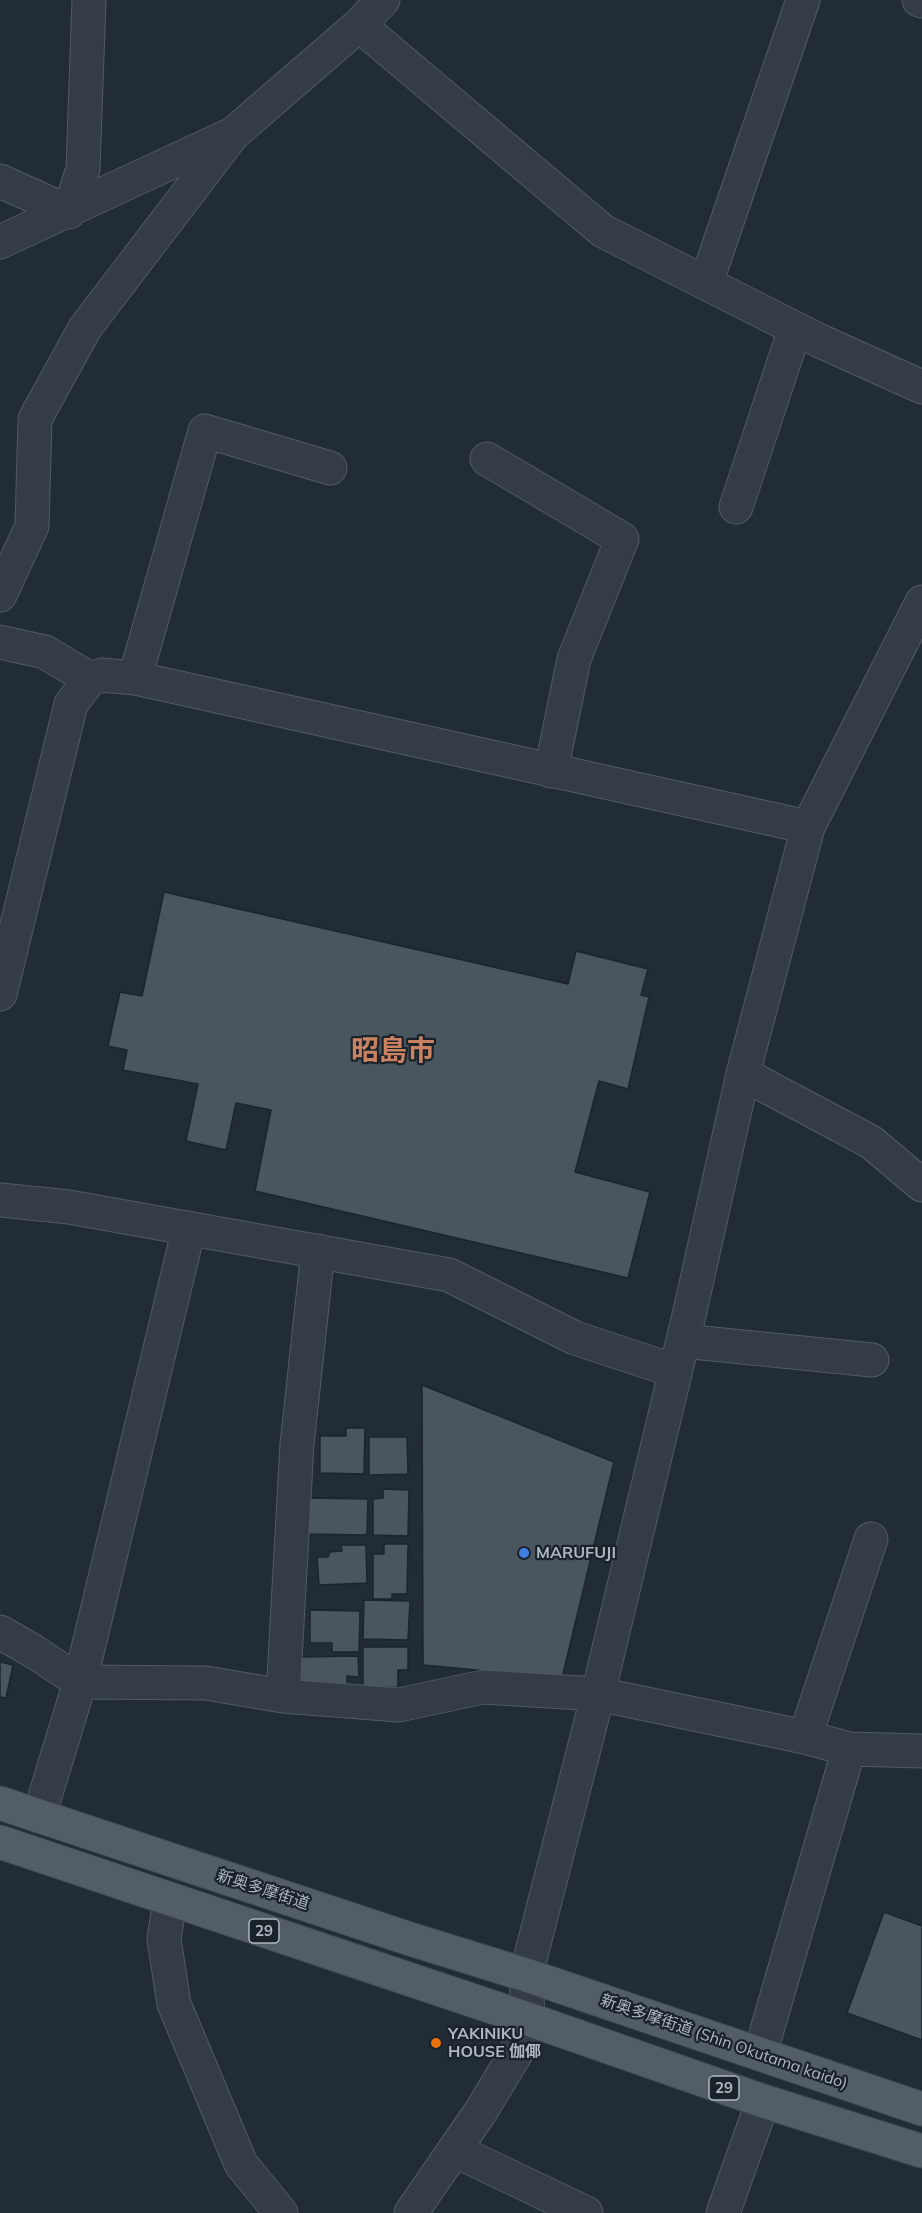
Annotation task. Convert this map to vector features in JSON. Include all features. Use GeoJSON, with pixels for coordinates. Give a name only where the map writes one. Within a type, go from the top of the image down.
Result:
{"type":"FeatureCollection","features":[{"type":"Feature","properties":{"kind":"main road","name":"新奥多摩街道"},"geometry":{"type":"LineString","coordinates":[[0,1803],[410,1940],[526,1974]]}},
{"type":"Feature","properties":{"kind":"main road","name":"29"},"geometry":{"type":"LineString","coordinates":[[0,1842],[528,2019],[763,2101],[922,2151]]}},
{"type":"Feature","properties":{"kind":"main road","name":"新奥多摩街道 (Shin Okutama kaido)"},"geometry":{"type":"LineString","coordinates":[[526,1974],[922,2109]]}},
{"type":"Feature","properties":{"kind":"street"},"geometry":{"type":"LineString","coordinates":[[69,212],[83,169],[89,0]]}},
{"type":"Feature","properties":{"kind":"street"},"geometry":{"type":"LineString","coordinates":[[0,595],[32,526],[35,419],[85,328],[233,134],[359,25],[382,0]]}},
{"type":"Feature","properties":{"kind":"street"},"geometry":{"type":"LineString","coordinates":[[706,283],[803,0]]}},
{"type":"Feature","properties":{"kind":"street"},"geometry":{"type":"LineString","coordinates":[[359,25],[603,231],[795,329],[922,387]]}},
{"type":"Feature","properties":{"kind":"street"},"geometry":{"type":"LineString","coordinates":[[0,242],[233,134]]}},
{"type":"Feature","properties":{"kind":"street"},"geometry":{"type":"LineString","coordinates":[[0,181],[69,212]]}},
{"type":"Feature","properties":{"kind":"street"},"geometry":{"type":"LineString","coordinates":[[736,507],[795,329]]}},
{"type":"Feature","properties":{"kind":"street"},"geometry":{"type":"LineString","coordinates":[[135,678],[205,431],[330,468]]}},
{"type":"Feature","properties":{"kind":"street"},"geometry":{"type":"LineString","coordinates":[[487,459],[622,539],[574,659],[551,771]]}},
{"type":"Feature","properties":{"kind":"street"},"geometry":{"type":"LineString","coordinates":[[411,2213],[481,2111],[516,2053],[528,2019],[526,1974],[598,1694],[679,1356],[743,1074],[808,827],[922,602]]}},
{"type":"Feature","properties":{"kind":"street"},"geometry":{"type":"LineString","coordinates":[[0,642],[45,652],[90,679]]}},
{"type":"Feature","properties":{"kind":"street"},"geometry":{"type":"LineString","coordinates":[[0,994],[71,704],[90,679],[102,675],[135,678],[808,827]]}},
{"type":"Feature","properties":{"kind":"street"},"geometry":{"type":"LineString","coordinates":[[743,1074],[871,1142],[918,1174]]}},
{"type":"Feature","properties":{"kind":"street"},"geometry":{"type":"LineString","coordinates":[[0,1200],[69,1207],[449,1275],[574,1338],[679,1356],[872,1360]]}},
{"type":"Feature","properties":{"kind":"street"},"geometry":{"type":"LineString","coordinates":[[39,1816],[80,1682],[189,1228]]}},
{"type":"Feature","properties":{"kind":"street"},"geometry":{"type":"LineString","coordinates":[[283,1696],[297,1444],[318,1251]]}},
{"type":"Feature","properties":{"kind":"street"},"geometry":{"type":"LineString","coordinates":[[805,1737],[871,1539]]}},
{"type":"Feature","properties":{"kind":"street"},"geometry":{"type":"LineString","coordinates":[[0,1632],[80,1682],[206,1683],[283,1696],[399,1705],[483,1687],[598,1694],[805,1737],[849,1749],[922,1751]]}},
{"type":"Feature","properties":{"kind":"street"},"geometry":{"type":"LineString","coordinates":[[760,2054],[849,1749]]}},
{"type":"Feature","properties":{"kind":"street"},"geometry":{"type":"LineString","coordinates":[[170,1900],[164,1939],[174,2004],[242,2164],[280,2213]]}},
{"type":"Feature","properties":{"kind":"street"},"geometry":{"type":"LineString","coordinates":[[723,2213],[763,2101]]}},
{"type":"Feature","properties":{"kind":"street"},"geometry":{"type":"LineString","coordinates":[[454,2151],[586,2213]]}},
{"type":"Feature","properties":{"kind":"building"},"geometry":{"type":"Polygon","coordinates":[[[164,892],[568,984],[576,951],[648,969],[641,995],[649,997],[628,1089],[599,1081],[575,1172],[650,1192],[628,1278],[255,1191],[271,1110],[236,1103],[226,1150],[186,1141],[198,1084],[123,1070],[127,1050],[108,1046],[120,992],[142,996],[164,892]]]}},
{"type":"Feature","properties":{"kind":"building"},"geometry":{"type":"Polygon","coordinates":[[[422,1385],[614,1462],[562,1678],[423,1665],[422,1385]]]}},
{"type":"Feature","properties":{"kind":"building"},"geometry":{"type":"Polygon","coordinates":[[[346,1428],[365,1428],[364,1474],[320,1473],[320,1436],[346,1436],[346,1428]]]}},
{"type":"Feature","properties":{"kind":"building"},"geometry":{"type":"Polygon","coordinates":[[[369,1437],[407,1437],[408,1474],[369,1475],[369,1437]]]}},
{"type":"Feature","properties":{"kind":"building"},"geometry":{"type":"Polygon","coordinates":[[[383,1489],[409,1490],[408,1536],[373,1535],[373,1499],[383,1498],[383,1489]]]}},
{"type":"Feature","properties":{"kind":"building"},"geometry":{"type":"Polygon","coordinates":[[[308,1498],[368,1499],[367,1535],[308,1534],[308,1498]]]}},
{"type":"Feature","properties":{"kind":"building"},"geometry":{"type":"Polygon","coordinates":[[[384,1544],[408,1544],[407,1594],[392,1594],[392,1599],[373,1599],[373,1554],[384,1554],[384,1544]]]}},
{"type":"Feature","properties":{"kind":"building"},"geometry":{"type":"Polygon","coordinates":[[[341,1545],[366,1545],[367,1583],[319,1585],[317,1557],[328,1557],[330,1552],[342,1551],[341,1545]]]}},
{"type":"Feature","properties":{"kind":"building"},"geometry":{"type":"Polygon","coordinates":[[[364,1600],[410,1601],[408,1640],[363,1639],[364,1600]]]}},
{"type":"Feature","properties":{"kind":"building"},"geometry":{"type":"Polygon","coordinates":[[[310,1610],[360,1611],[359,1652],[332,1652],[332,1643],[310,1643],[310,1610]]]}},
{"type":"Feature","properties":{"kind":"building"},"geometry":{"type":"Polygon","coordinates":[[[363,1647],[408,1647],[408,1670],[398,1670],[398,1687],[363,1688],[363,1647]]]}},
{"type":"Feature","properties":{"kind":"building"},"geometry":{"type":"Polygon","coordinates":[[[358,1656],[359,1677],[347,1676],[347,1696],[300,1697],[300,1657],[358,1656]]]}},
{"type":"Feature","properties":{"kind":"building"},"geometry":{"type":"Polygon","coordinates":[[[0,1662],[13,1665],[6,1698],[0,1697],[0,1662]]]}},
{"type":"Feature","properties":{"kind":"building"},"geometry":{"type":"Polygon","coordinates":[[[884,1912],[922,1926],[922,2040],[847,2013],[884,1912]]]}},
{"type":"Feature","properties":{"kind":"place","name":"MARUFUJI"},"geometry":{"type":"Point","coordinates":[524,1553]}},
{"type":"Feature","properties":{"kind":"place","name":"YAKINIKU HOUSE 伽倻"},"geometry":{"type":"Point","coordinates":[436,2043]}},
{"type":"Feature","properties":{"kind":"district","name":"昭島市"},"geometry":{"type":"Point","coordinates":[393,1052]}}]}
